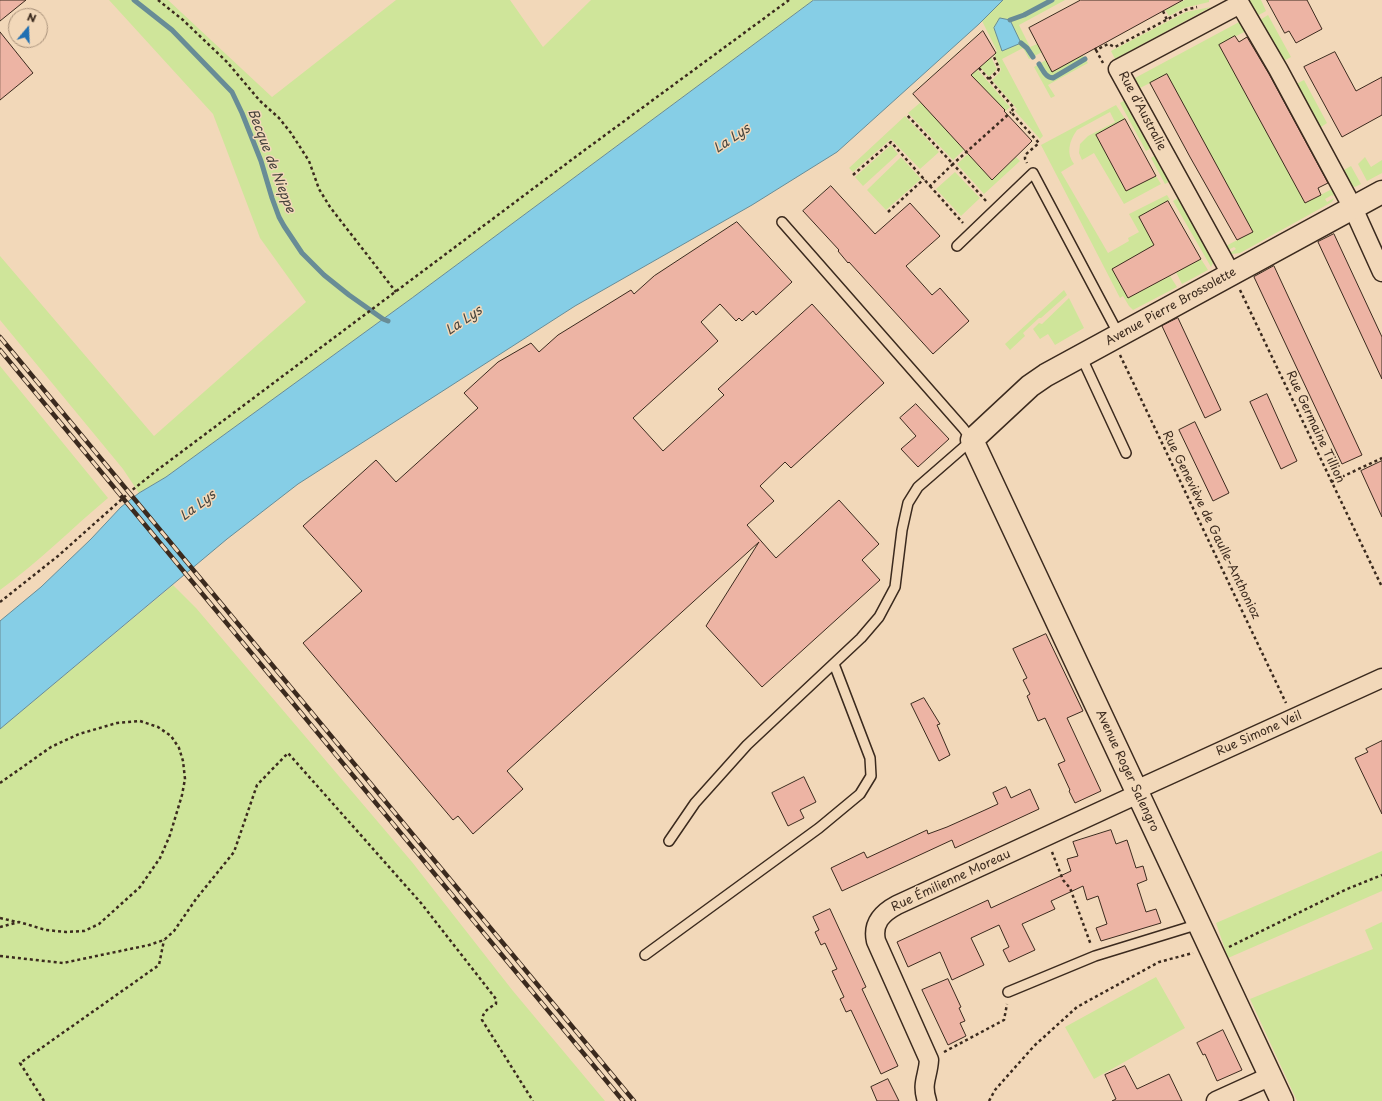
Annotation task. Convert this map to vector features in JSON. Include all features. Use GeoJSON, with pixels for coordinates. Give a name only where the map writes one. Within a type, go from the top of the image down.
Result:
{"type":"FeatureCollection","features":[{"type":"Feature","properties":{"kind":"street","name":"Rue d'Australie"},"geometry":{"type":"LineString","coordinates":[[1231,274],[1118,69],[1240,2],[1353,208]]}},
{"type":"Feature","properties":{"kind":"street","name":"Avenue Pierre Brossolette"},"geometry":{"type":"LineString","coordinates":[[972,440],[1030,386],[1046,375],[1382,192]]}},
{"type":"Feature","properties":{"kind":"street"},"geometry":{"type":"LineString","coordinates":[[1353,208],[1382,272]]}},
{"type":"Feature","properties":{"kind":"street","name":"Avenue Roger Salengro"},"geometry":{"type":"LineString","coordinates":[[972,440],[1282,1101]]}},
{"type":"Feature","properties":{"kind":"street","name":"Rue Simone Veil"},"geometry":{"type":"LineString","coordinates":[[1137,792],[1382,678]]}},
{"type":"Feature","properties":{"kind":"street","name":"Rue Émilienne Moreau"},"geometry":{"type":"LineString","coordinates":[[928,1056],[876,941],[875,935],[877,922],[885,913],[897,905],[1046,838],[1137,792]]}},
{"type":"Feature","properties":{"kind":"street"},"geometry":{"type":"LineString","coordinates":[[927,1101],[924,1087],[929,1068],[928,1056]]}},
{"type":"Feature","properties":{"kind":"street"},"geometry":{"type":"LineString","coordinates":[[1216,1101],[1271,1076]]}},
{"type":"Feature","properties":{"kind":"lane"},"geometry":{"type":"LineString","coordinates":[[957,246],[1033,173],[1116,337]]}},
{"type":"Feature","properties":{"kind":"lane"},"geometry":{"type":"LineString","coordinates":[[669,841],[696,803],[748,745],[861,638],[879,617],[895,587],[902,530],[908,503],[918,487],[972,440],[782,222]]}},
{"type":"Feature","properties":{"kind":"lane"},"geometry":{"type":"LineString","coordinates":[[1081,356],[1126,453]]}},
{"type":"Feature","properties":{"kind":"lane"},"geometry":{"type":"LineString","coordinates":[[645,955],[819,828],[860,794],[871,776],[870,758],[834,664]]}},
{"type":"Feature","properties":{"kind":"lane"},"geometry":{"type":"LineString","coordinates":[[1008,992],[1095,956],[1199,924]]}},
{"type":"Feature","properties":{"kind":"path"},"geometry":{"type":"LineString","coordinates":[[158,0],[183,20],[227,62],[260,101],[279,118],[291,133],[309,161],[319,189],[338,219],[396,292]]}},
{"type":"Feature","properties":{"kind":"path"},"geometry":{"type":"LineString","coordinates":[[0,602],[58,556],[131,491],[578,155],[789,0]]}},
{"type":"Feature","properties":{"kind":"path"},"geometry":{"type":"LineString","coordinates":[[1100,58],[1095,49],[1106,44],[1115,47],[1185,10],[1204,6]]}},
{"type":"Feature","properties":{"kind":"path"},"geometry":{"type":"LineString","coordinates":[[1162,11],[1167,20]]}},
{"type":"Feature","properties":{"kind":"path"},"geometry":{"type":"LineString","coordinates":[[989,79],[998,71],[999,68],[993,55]]}},
{"type":"Feature","properties":{"kind":"path"},"geometry":{"type":"LineString","coordinates":[[930,186],[1014,108],[979,68]]}},
{"type":"Feature","properties":{"kind":"path"},"geometry":{"type":"LineString","coordinates":[[1011,112],[1038,143],[1026,155]]}},
{"type":"Feature","properties":{"kind":"path"},"geometry":{"type":"LineString","coordinates":[[907,115],[991,205]]}},
{"type":"Feature","properties":{"kind":"path"},"geometry":{"type":"LineString","coordinates":[[853,175],[891,142],[967,227]]}},
{"type":"Feature","properties":{"kind":"path"},"geometry":{"type":"LineString","coordinates":[[888,212],[924,179]]}},
{"type":"Feature","properties":{"kind":"path","name":"Rue Germaine Tillion"},"geometry":{"type":"LineString","coordinates":[[1231,274],[1239,287],[1382,587]]}},
{"type":"Feature","properties":{"kind":"path","name":"Rue Geneviève de Gaulle-Anthonioz"},"geometry":{"type":"LineString","coordinates":[[1116,337],[1294,719]]}},
{"type":"Feature","properties":{"kind":"path"},"geometry":{"type":"LineString","coordinates":[[1331,482],[1382,458]]}},
{"type":"Feature","properties":{"kind":"path"},"geometry":{"type":"LineString","coordinates":[[0,783],[51,747],[79,734],[117,723],[140,721],[158,727],[171,736],[183,761],[185,779],[182,795],[170,835],[160,858],[140,887],[99,924],[84,931],[66,932],[46,930],[0,918]]}},
{"type":"Feature","properties":{"kind":"path"},"geometry":{"type":"LineString","coordinates":[[0,956],[63,963],[149,945],[164,940],[174,930],[196,899],[234,852],[257,785],[288,753],[421,903],[496,999],[496,1004],[485,1011],[482,1015],[482,1020],[533,1101]]}},
{"type":"Feature","properties":{"kind":"path"},"geometry":{"type":"LineString","coordinates":[[1046,838],[1063,880],[1070,888],[1095,956]]}},
{"type":"Feature","properties":{"kind":"path"},"geometry":{"type":"LineString","coordinates":[[989,1101],[995,1090],[1034,1046],[1076,1007],[1160,962],[1210,948],[1229,947],[1347,889],[1382,875]]}},
{"type":"Feature","properties":{"kind":"path"},"geometry":{"type":"LineString","coordinates":[[0,926],[18,922]]}},
{"type":"Feature","properties":{"kind":"path"},"geometry":{"type":"LineString","coordinates":[[44,1101],[20,1063],[159,965],[164,940]]}},
{"type":"Feature","properties":{"kind":"path"},"geometry":{"type":"LineString","coordinates":[[928,1056],[1004,1020],[1008,992]]}},
{"type":"Feature","properties":{"kind":"green space"},"geometry":{"type":"Polygon","coordinates":[[[109,0],[168,0],[272,97],[396,0],[510,0],[543,47],[591,0],[814,0],[412,298],[166,477],[139,493],[123,469],[0,320],[0,256],[154,436],[306,302],[260,238],[213,114],[109,0]]]}},
{"type":"Feature","properties":{"kind":"green space"},"geometry":{"type":"Polygon","coordinates":[[[1003,0],[1065,0],[1019,25],[1030,47],[1037,44],[1042,52],[1029,59],[1023,48],[1002,59],[1043,136],[1040,139],[1015,111],[1017,109],[992,80],[1001,69],[994,54],[997,51],[982,21],[1003,0]]]}},
{"type":"Feature","properties":{"kind":"green space"},"geometry":{"type":"Polygon","coordinates":[[[1185,0],[1209,0],[1209,2],[1184,8],[1169,16],[1165,10],[1185,0]]]}},
{"type":"Feature","properties":{"kind":"green space"},"geometry":{"type":"Polygon","coordinates":[[[1249,0],[1261,0],[1266,11],[1257,16],[1249,0]]]}},
{"type":"Feature","properties":{"kind":"green space"},"geometry":{"type":"Polygon","coordinates":[[[1211,7],[1115,59],[1111,51],[1186,12],[1211,7]]]}},
{"type":"Feature","properties":{"kind":"green space"},"geometry":{"type":"Polygon","coordinates":[[[1268,15],[1291,57],[1282,62],[1260,20],[1268,15]]]}},
{"type":"Feature","properties":{"kind":"green space"},"geometry":{"type":"Polygon","coordinates":[[[1241,21],[1246,31],[1219,45],[1305,203],[1332,189],[1334,193],[1333,197],[1332,195],[1325,199],[1327,202],[1334,198],[1332,202],[1240,253],[1232,254],[1230,253],[1236,249],[1234,247],[1228,250],[1226,246],[1252,232],[1150,83],[1140,88],[1135,78],[1241,21]]]}},
{"type":"Feature","properties":{"kind":"green space"},"geometry":{"type":"Polygon","coordinates":[[[1082,55],[1088,63],[1048,85],[1055,96],[1051,98],[1034,67],[1046,60],[1052,71],[1082,55]]]}},
{"type":"Feature","properties":{"kind":"green space"},"geometry":{"type":"Polygon","coordinates":[[[991,57],[997,69],[989,77],[980,67],[991,57]]]}},
{"type":"Feature","properties":{"kind":"green space"},"geometry":{"type":"Polygon","coordinates":[[[977,69],[1010,107],[953,160],[908,113],[921,102],[963,148],[1005,110],[960,85],[977,69]]]}},
{"type":"Feature","properties":{"kind":"green space"},"geometry":{"type":"Polygon","coordinates":[[[1304,80],[1327,123],[1318,129],[1294,85],[1304,80]]]}},
{"type":"Feature","properties":{"kind":"green space"},"geometry":{"type":"Polygon","coordinates":[[[1127,99],[1153,147],[1146,151],[1120,103],[1127,99]]]}},
{"type":"Feature","properties":{"kind":"green space"},"geometry":{"type":"Polygon","coordinates":[[[1116,105],[1125,119],[1096,135],[1126,191],[1156,176],[1161,184],[1124,204],[1094,153],[1082,160],[1079,153],[1080,144],[1088,136],[1115,122],[1110,112],[1077,130],[1070,143],[1069,152],[1074,164],[1061,172],[1108,253],[1129,241],[1128,238],[1139,232],[1129,214],[1167,195],[1170,200],[1139,217],[1154,245],[1113,269],[1128,298],[1170,276],[1177,287],[1133,310],[1123,296],[1120,298],[1041,145],[1116,105]]]}},
{"type":"Feature","properties":{"kind":"green space"},"geometry":{"type":"Polygon","coordinates":[[[905,116],[939,152],[920,169],[891,139],[853,172],[849,168],[905,116]]]}},
{"type":"Feature","properties":{"kind":"green space"},"geometry":{"type":"Polygon","coordinates":[[[891,145],[898,154],[863,186],[855,177],[891,145]]]}},
{"type":"Feature","properties":{"kind":"green space"},"geometry":{"type":"Polygon","coordinates":[[[968,154],[992,180],[1016,157],[1020,161],[984,194],[957,164],[968,154]]]}},
{"type":"Feature","properties":{"kind":"green space"},"geometry":{"type":"Polygon","coordinates":[[[1157,154],[1171,181],[1165,184],[1151,158],[1157,154]]]}},
{"type":"Feature","properties":{"kind":"green space"},"geometry":{"type":"Polygon","coordinates":[[[901,157],[921,179],[886,210],[867,190],[901,157]]]}},
{"type":"Feature","properties":{"kind":"green space"},"geometry":{"type":"Polygon","coordinates":[[[1365,157],[1371,167],[1382,160],[1382,173],[1367,181],[1358,164],[1365,157]]]}},
{"type":"Feature","properties":{"kind":"green space"},"geometry":{"type":"Polygon","coordinates":[[[1351,166],[1361,184],[1355,187],[1350,185],[1342,171],[1351,166]]]}},
{"type":"Feature","properties":{"kind":"green space"},"geometry":{"type":"Polygon","coordinates":[[[955,172],[980,198],[961,216],[936,189],[955,172]]]}},
{"type":"Feature","properties":{"kind":"green space"},"geometry":{"type":"Polygon","coordinates":[[[1180,197],[1212,258],[1213,263],[1211,267],[1173,201],[1180,197]]]}},
{"type":"Feature","properties":{"kind":"green space"},"geometry":{"type":"Polygon","coordinates":[[[1201,259],[1208,270],[1182,284],[1176,272],[1201,259]]]}},
{"type":"Feature","properties":{"kind":"green space"},"geometry":{"type":"Polygon","coordinates":[[[1064,290],[1067,295],[1023,333],[1025,336],[1010,350],[1005,344],[1064,290]]]}},
{"type":"Feature","properties":{"kind":"green space"},"geometry":{"type":"Polygon","coordinates":[[[1069,298],[1084,328],[1055,345],[1048,334],[1040,339],[1033,329],[1039,323],[1042,324],[1069,298]]]}},
{"type":"Feature","properties":{"kind":"green space"},"geometry":{"type":"Polygon","coordinates":[[[0,366],[108,498],[42,556],[0,590],[0,366]]]}},
{"type":"Feature","properties":{"kind":"green space"},"geometry":{"type":"Polygon","coordinates":[[[173,585],[196,608],[412,862],[513,991],[605,1101],[0,1101],[0,729],[173,585]]]}},
{"type":"Feature","properties":{"kind":"green space"},"geometry":{"type":"Polygon","coordinates":[[[1382,851],[1382,891],[1228,958],[1216,923],[1382,851]]]}},
{"type":"Feature","properties":{"kind":"green space"},"geometry":{"type":"Polygon","coordinates":[[[1382,922],[1382,1101],[1297,1101],[1250,999],[1373,949],[1365,930],[1382,922]]]}},
{"type":"Feature","properties":{"kind":"green space"},"geometry":{"type":"Polygon","coordinates":[[[1156,977],[1185,1028],[1094,1079],[1065,1027],[1156,977]]]}},
{"type":"Feature","properties":{"kind":"water","name":"La Lys"},"geometry":{"type":"Polygon","coordinates":[[[814,0],[1003,0],[979,24],[837,152],[752,205],[575,306],[298,484],[227,539],[0,729],[0,621],[41,587],[91,539],[121,507],[139,493],[166,477],[412,298],[814,0]]]}},
{"type":"Feature","properties":{"kind":"water"},"geometry":{"type":"Polygon","coordinates":[[[1000,18],[1010,20],[1021,43],[1002,51],[994,28],[1000,18]]]}},
{"type":"Feature","properties":{"kind":"building"},"geometry":{"type":"Polygon","coordinates":[[[0,0],[26,0],[16,8],[8,8],[8,15],[0,21],[0,0]]]}},
{"type":"Feature","properties":{"kind":"building"},"geometry":{"type":"Polygon","coordinates":[[[1081,0],[1183,0],[1052,72],[1029,28],[1081,0]]]}},
{"type":"Feature","properties":{"kind":"building"},"geometry":{"type":"Polygon","coordinates":[[[1267,0],[1307,0],[1322,29],[1296,43],[1289,31],[1285,33],[1267,0]]]}},
{"type":"Feature","properties":{"kind":"building"},"geometry":{"type":"Polygon","coordinates":[[[983,31],[996,53],[971,75],[1005,110],[1004,111],[1032,141],[992,180],[913,94],[983,31]]]}},
{"type":"Feature","properties":{"kind":"building"},"geometry":{"type":"Polygon","coordinates":[[[0,32],[8,42],[8,48],[13,48],[33,73],[0,100],[0,32]]]}},
{"type":"Feature","properties":{"kind":"building"},"geometry":{"type":"Polygon","coordinates":[[[1235,36],[1239,42],[1247,37],[1269,74],[1328,183],[1318,188],[1321,195],[1305,203],[1219,45],[1235,36]]]}},
{"type":"Feature","properties":{"kind":"building"},"geometry":{"type":"Polygon","coordinates":[[[1335,52],[1356,91],[1382,77],[1382,115],[1342,137],[1304,67],[1335,52]]]}},
{"type":"Feature","properties":{"kind":"building"},"geometry":{"type":"Polygon","coordinates":[[[1167,74],[1253,232],[1237,240],[1150,83],[1167,74]]]}},
{"type":"Feature","properties":{"kind":"building"},"geometry":{"type":"Polygon","coordinates":[[[1125,119],[1156,176],[1126,191],[1096,135],[1125,119]]]}},
{"type":"Feature","properties":{"kind":"building"},"geometry":{"type":"Polygon","coordinates":[[[831,186],[875,234],[910,203],[940,236],[906,266],[932,295],[940,288],[969,321],[933,354],[849,262],[848,263],[838,251],[839,250],[803,211],[831,186]]]}},
{"type":"Feature","properties":{"kind":"building"},"geometry":{"type":"Polygon","coordinates":[[[1168,201],[1201,259],[1128,298],[1112,269],[1154,245],[1139,217],[1168,201]]]}},
{"type":"Feature","properties":{"kind":"building"},"geometry":{"type":"Polygon","coordinates":[[[737,222],[792,282],[756,315],[753,311],[742,321],[739,318],[736,321],[720,304],[701,322],[718,341],[633,418],[663,451],[724,395],[718,389],[812,304],[884,383],[791,468],[785,462],[760,486],[774,501],[747,525],[776,558],[839,500],[879,544],[862,560],[880,580],[762,687],[706,626],[759,542],[507,771],[523,789],[473,834],[458,816],[453,820],[303,643],[362,591],[303,526],[376,460],[396,482],[478,408],[464,393],[498,362],[531,343],[539,352],[558,335],[631,290],[634,294],[654,276],[737,222]]]}},
{"type":"Feature","properties":{"kind":"building"},"geometry":{"type":"Polygon","coordinates":[[[1334,234],[1382,337],[1382,379],[1318,242],[1334,234]]]}},
{"type":"Feature","properties":{"kind":"building"},"geometry":{"type":"Polygon","coordinates":[[[1274,266],[1362,455],[1342,464],[1254,277],[1274,266]]]}},
{"type":"Feature","properties":{"kind":"building"},"geometry":{"type":"Polygon","coordinates":[[[1178,318],[1221,410],[1205,418],[1162,326],[1178,318]]]}},
{"type":"Feature","properties":{"kind":"building"},"geometry":{"type":"Polygon","coordinates":[[[1267,394],[1297,461],[1281,469],[1250,402],[1267,394]]]}},
{"type":"Feature","properties":{"kind":"building"},"geometry":{"type":"Polygon","coordinates":[[[916,404],[949,439],[918,467],[901,449],[916,436],[900,418],[916,404]]]}},
{"type":"Feature","properties":{"kind":"building"},"geometry":{"type":"Polygon","coordinates":[[[1195,422],[1229,493],[1213,501],[1179,430],[1195,422]]]}},
{"type":"Feature","properties":{"kind":"building"},"geometry":{"type":"Polygon","coordinates":[[[1382,461],[1382,517],[1361,471],[1382,461]]]}},
{"type":"Feature","properties":{"kind":"building"},"geometry":{"type":"Polygon","coordinates":[[[1046,634],[1083,711],[1067,718],[1101,791],[1075,803],[1058,764],[1065,761],[1045,718],[1038,721],[1027,696],[1030,694],[1023,680],[1027,678],[1013,649],[1046,634]]]}},
{"type":"Feature","properties":{"kind":"building"},"geometry":{"type":"Polygon","coordinates":[[[924,698],[940,724],[937,725],[950,755],[939,761],[911,704],[924,698]]]}},
{"type":"Feature","properties":{"kind":"building"},"geometry":{"type":"Polygon","coordinates":[[[1382,741],[1382,814],[1355,758],[1368,752],[1366,749],[1382,741]]]}},
{"type":"Feature","properties":{"kind":"building"},"geometry":{"type":"Polygon","coordinates":[[[804,777],[816,802],[800,810],[804,818],[788,826],[772,793],[804,777]]]}},
{"type":"Feature","properties":{"kind":"building"},"geometry":{"type":"Polygon","coordinates":[[[1006,787],[1011,798],[1030,789],[1039,809],[955,848],[952,840],[842,891],[831,868],[864,852],[867,858],[927,830],[928,834],[998,804],[993,793],[1006,787]]]}},
{"type":"Feature","properties":{"kind":"building"},"geometry":{"type":"Polygon","coordinates":[[[1111,830],[1116,844],[1127,840],[1136,868],[1143,866],[1147,880],[1137,884],[1146,912],[1156,909],[1161,923],[1101,941],[1096,928],[1107,924],[1098,896],[1087,900],[1083,886],[1051,901],[1055,909],[1022,924],[1035,950],[1009,962],[1003,950],[1009,947],[999,925],[971,938],[984,965],[952,980],[940,952],[908,967],[897,942],[988,900],[991,908],[1071,871],[1067,859],[1078,856],[1073,842],[1111,830]]]}},
{"type":"Feature","properties":{"kind":"building"},"geometry":{"type":"Polygon","coordinates":[[[830,909],[866,987],[862,989],[898,1066],[881,1074],[851,1010],[846,1012],[840,999],[844,997],[832,971],[837,969],[825,943],[821,945],[815,932],[819,930],[813,917],[830,909]]]}},
{"type":"Feature","properties":{"kind":"building"},"geometry":{"type":"Polygon","coordinates":[[[948,979],[961,1007],[959,1008],[965,1021],[960,1023],[966,1036],[948,1045],[922,990],[948,979]]]}},
{"type":"Feature","properties":{"kind":"building"},"geometry":{"type":"Polygon","coordinates":[[[1223,1030],[1242,1070],[1217,1081],[1205,1054],[1203,1055],[1197,1043],[1223,1030]]]}},
{"type":"Feature","properties":{"kind":"building"},"geometry":{"type":"Polygon","coordinates":[[[1125,1066],[1137,1089],[1169,1074],[1182,1101],[1112,1101],[1116,1099],[1105,1075],[1125,1066]]]}},
{"type":"Feature","properties":{"kind":"building"},"geometry":{"type":"Polygon","coordinates":[[[888,1079],[899,1101],[877,1101],[871,1087],[888,1079]]]}},
{"type":"Feature","properties":{"kind":"waterway","name":"Becque de Nieppe"},"geometry":{"type":"LineString","coordinates":[[134,0],[172,30],[232,92],[261,161],[279,217],[302,253],[324,275],[349,295],[388,321]]}},
{"type":"Feature","properties":{"kind":"waterway"},"geometry":{"type":"LineString","coordinates":[[1010,20],[1024,15],[1052,0]]}},
{"type":"Feature","properties":{"kind":"waterway"},"geometry":{"type":"LineString","coordinates":[[1021,43],[1027,48],[1033,57]]}},
{"type":"Feature","properties":{"kind":"waterway"},"geometry":{"type":"LineString","coordinates":[[1039,64],[1046,75],[1053,78],[1085,59]]}},
{"type":"Feature","properties":{"kind":"railway"},"geometry":{"type":"LineString","coordinates":[[0,337],[634,1101]]}},
{"type":"Feature","properties":{"kind":"railway"},"geometry":{"type":"LineString","coordinates":[[0,350],[623,1101]]}}]}
